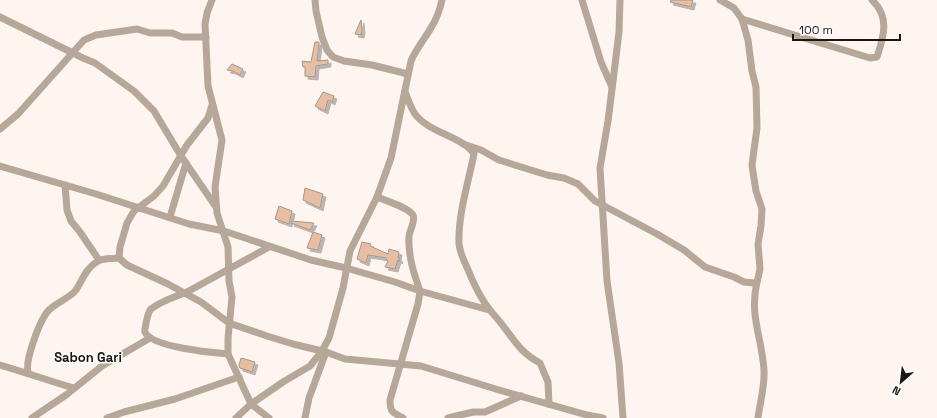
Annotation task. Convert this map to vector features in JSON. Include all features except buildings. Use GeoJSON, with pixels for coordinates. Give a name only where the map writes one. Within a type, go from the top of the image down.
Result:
{"type":"FeatureCollection","features":[{"type":"Feature","properties":{"kind":"street"},"geometry":{"type":"LineString","coordinates":[[212,0],[207,13],[206,37],[208,86],[222,140],[216,176],[216,207]]}},
{"type":"Feature","properties":{"kind":"street"},"geometry":{"type":"LineString","coordinates":[[315,0],[322,37],[327,50],[333,57],[344,61],[372,65],[408,74]]}},
{"type":"Feature","properties":{"kind":"street"},"geometry":{"type":"LineString","coordinates":[[305,418],[309,398],[329,338],[343,288],[350,251],[377,197],[391,158],[408,74],[416,49],[432,27],[442,0]]}},
{"type":"Feature","properties":{"kind":"street"},"geometry":{"type":"LineString","coordinates":[[582,0],[601,62],[612,87]]}},
{"type":"Feature","properties":{"kind":"street"},"geometry":{"type":"LineString","coordinates":[[620,0],[619,32],[608,120],[600,168],[607,281],[619,363],[624,418]]}},
{"type":"Feature","properties":{"kind":"street"},"geometry":{"type":"LineString","coordinates":[[720,0],[734,8],[742,19],[748,40],[751,66],[756,87],[757,128],[752,165],[756,191],[762,209],[758,244],[760,269],[754,294],[754,314],[763,357],[765,379],[758,418]]}},
{"type":"Feature","properties":{"kind":"street"},"geometry":{"type":"LineString","coordinates":[[733,0],[734,8]]}},
{"type":"Feature","properties":{"kind":"street"},"geometry":{"type":"LineString","coordinates":[[742,19],[870,58],[877,57],[880,51],[884,24],[880,8],[872,0]]}},
{"type":"Feature","properties":{"kind":"street"},"geometry":{"type":"LineString","coordinates":[[0,17],[95,63],[134,91],[154,111],[181,156],[216,207],[228,247],[232,297],[228,354],[251,404],[269,418]]}},
{"type":"Feature","properties":{"kind":"street"},"geometry":{"type":"LineString","coordinates":[[0,129],[18,114],[84,40],[96,35],[137,29],[150,33],[172,33],[182,37],[206,37]]}},
{"type":"Feature","properties":{"kind":"street"},"geometry":{"type":"LineString","coordinates":[[405,91],[409,103],[424,123],[463,144],[472,150],[474,154],[463,199],[459,245],[471,278],[489,310],[518,346],[530,358],[540,362],[548,382],[549,404]]}},
{"type":"Feature","properties":{"kind":"street"},"geometry":{"type":"LineString","coordinates":[[119,258],[120,247],[127,223],[134,211],[154,196],[163,186],[187,145],[208,118],[212,105]]}},
{"type":"Feature","properties":{"kind":"street"},"geometry":{"type":"LineString","coordinates":[[463,144],[481,150],[499,160],[546,175],[564,178],[578,184],[590,198],[684,250],[705,267],[744,282],[751,284],[757,282]]}},
{"type":"Feature","properties":{"kind":"street"},"geometry":{"type":"LineString","coordinates":[[170,218],[186,163]]}},
{"type":"Feature","properties":{"kind":"street"},"geometry":{"type":"LineString","coordinates":[[0,166],[139,207],[189,224],[224,231],[311,260],[346,268],[420,291],[489,310]]}},
{"type":"Feature","properties":{"kind":"street"},"geometry":{"type":"LineString","coordinates":[[65,185],[67,210],[71,221],[99,260]]}},
{"type":"Feature","properties":{"kind":"street"},"geometry":{"type":"LineString","coordinates":[[377,197],[407,210],[413,215],[414,219],[409,235],[410,253],[413,272],[420,291],[418,304],[390,400],[390,409],[393,413],[403,418]]}},
{"type":"Feature","properties":{"kind":"street"},"geometry":{"type":"LineString","coordinates":[[228,354],[174,347],[150,338],[145,332],[146,320],[150,310],[229,269],[269,246]]}},
{"type":"Feature","properties":{"kind":"street"},"geometry":{"type":"LineString","coordinates":[[28,372],[27,368],[29,357],[38,326],[48,310],[75,291],[88,269],[99,260],[119,258],[127,265],[168,284],[201,302],[229,323],[286,342],[324,351],[345,359],[421,366],[585,416],[603,418]]}},
{"type":"Feature","properties":{"kind":"street"},"geometry":{"type":"LineString","coordinates":[[32,418],[102,366],[150,338]]}},
{"type":"Feature","properties":{"kind":"street"},"geometry":{"type":"LineString","coordinates":[[236,418],[251,404],[310,366],[324,351]]}},
{"type":"Feature","properties":{"kind":"street"},"geometry":{"type":"LineString","coordinates":[[0,365],[28,372],[34,376],[74,388]]}},
{"type":"Feature","properties":{"kind":"street"},"geometry":{"type":"LineString","coordinates":[[107,418],[124,412],[175,399],[239,377]]}},
{"type":"Feature","properties":{"kind":"street"},"geometry":{"type":"LineString","coordinates":[[448,418],[473,412],[486,415],[521,396]]}},
{"type":"Feature","properties":{"kind":"district","name":"Sabon Gari"},"geometry":{"type":"Point","coordinates":[88,357]}}]}
